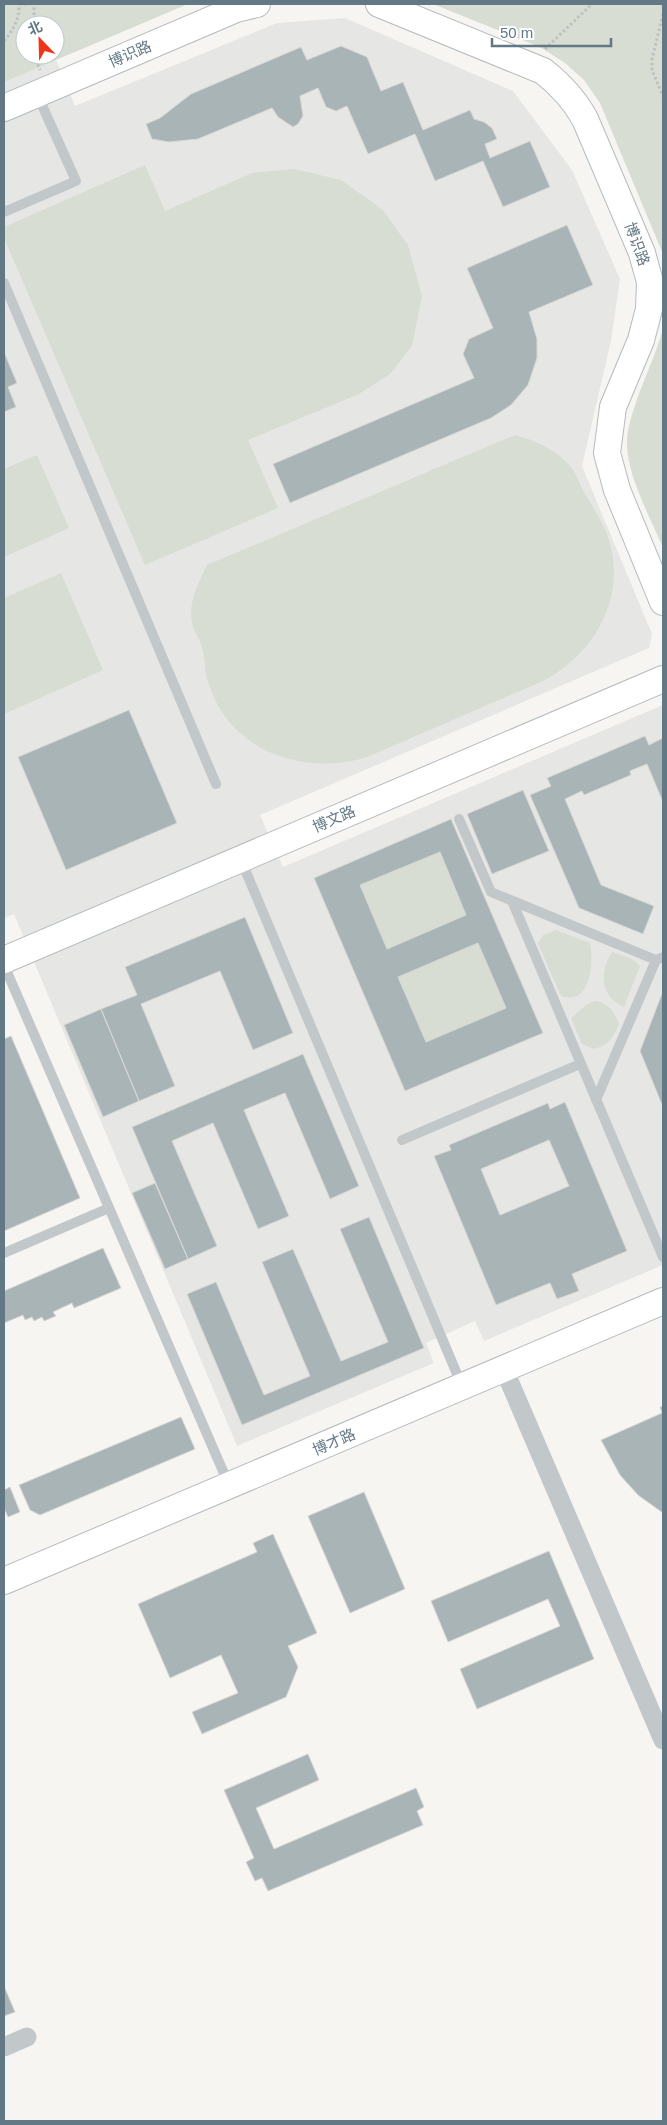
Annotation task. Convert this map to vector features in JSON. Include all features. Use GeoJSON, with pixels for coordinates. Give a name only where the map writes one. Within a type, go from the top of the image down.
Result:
{"type":"FeatureCollection","features":[{"type":"Feature","properties":{"kind":"street","name":"博识路"},"geometry":{"type":"LineString","coordinates":[[4,108],[39,82],[236,9],[257,4]]}},
{"type":"Feature","properties":{"kind":"street","name":"博识路"},"geometry":{"type":"LineString","coordinates":[[380,4],[397,9],[543,71],[560,84],[575,102],[585,119],[642,253],[650,282],[647,317],[641,340],[613,407],[607,453],[617,490],[663,602]]}},
{"type":"Feature","properties":{"kind":"street","name":"博文路"},"geometry":{"type":"LineString","coordinates":[[4,960],[663,678]]}},
{"type":"Feature","properties":{"kind":"street","name":"博才路"},"geometry":{"type":"LineString","coordinates":[[4,1581],[663,1301]]}},
{"type":"Feature","properties":{"kind":"street"},"geometry":{"type":"LineString","coordinates":[[504,1370],[663,1740]]}},
{"type":"Feature","properties":{"kind":"street"},"geometry":{"type":"LineString","coordinates":[[4,2047],[27,2037]]}},
{"type":"Feature","properties":{"kind":"lane"},"geometry":{"type":"LineString","coordinates":[[4,212],[76,181],[39,82]]}},
{"type":"Feature","properties":{"kind":"lane"},"geometry":{"type":"LineString","coordinates":[[4,283],[216,784]]}},
{"type":"Feature","properties":{"kind":"lane"},"geometry":{"type":"LineString","coordinates":[[459,819],[491,892],[659,958],[596,1100]]}},
{"type":"Feature","properties":{"kind":"lane"},"geometry":{"type":"LineString","coordinates":[[240,859],[463,1387]]}},
{"type":"Feature","properties":{"kind":"lane"},"geometry":{"type":"LineString","coordinates":[[512,901],[663,1257]]}},
{"type":"Feature","properties":{"kind":"lane"},"geometry":{"type":"LineString","coordinates":[[4,965],[230,1486]]}},
{"type":"Feature","properties":{"kind":"lane"},"geometry":{"type":"LineString","coordinates":[[402,1140],[580,1064]]}},
{"type":"Feature","properties":{"kind":"lane"},"geometry":{"type":"LineString","coordinates":[[4,1253],[109,1208]]}},
{"type":"Feature","properties":{"kind":"path"},"geometry":{"type":"LineString","coordinates":[[4,41],[13,30],[19,12],[19,4],[29,4]]}},
{"type":"Feature","properties":{"kind":"path"},"geometry":{"type":"LineString","coordinates":[[543,52],[592,4]]}},
{"type":"Feature","properties":{"kind":"path"},"geometry":{"type":"LineString","coordinates":[[663,14],[652,58],[652,70],[663,96]]}},
{"type":"Feature","properties":{"kind":"path"},"geometry":{"type":"LineString","coordinates":[[36,65],[39,82]]}},
{"type":"Feature","properties":{"kind":"shaded area"},"geometry":{"type":"Polygon","coordinates":[[[4,4],[15,15],[15,65],[58,65],[75,106],[277,23],[345,18],[513,91],[572,170],[620,279],[611,341],[582,466],[652,634],[649,648],[260,815],[283,867],[663,705],[663,1265],[484,1341],[475,1321],[426,1343],[434,1363],[237,1446],[14,914],[4,918],[4,4]]]}},
{"type":"Feature","properties":{"kind":"shaded area"},"geometry":{"type":"Polygon","coordinates":[[[4,4],[188,4],[65,56],[65,15],[15,15],[15,65],[44,65],[4,82],[4,4]]]}},
{"type":"Feature","properties":{"kind":"shaded area"},"geometry":{"type":"Polygon","coordinates":[[[433,4],[663,4],[663,254],[600,103],[584,80],[565,63],[540,47],[433,4]]]}},
{"type":"Feature","properties":{"kind":"shaded area"},"geometry":{"type":"Polygon","coordinates":[[[145,165],[165,211],[252,173],[294,169],[341,180],[382,209],[408,245],[422,296],[412,346],[390,374],[359,394],[248,440],[278,508],[145,565],[4,238],[4,227],[145,165]]]}},
{"type":"Feature","properties":{"kind":"shaded area"},"geometry":{"type":"Polygon","coordinates":[[[663,329],[663,548],[638,491],[629,460],[627,445],[628,431],[635,405],[663,329]]]}},
{"type":"Feature","properties":{"kind":"shaded area"},"geometry":{"type":"Polygon","coordinates":[[[515,435],[532,440],[555,452],[568,463],[607,534],[613,556],[614,578],[610,599],[603,620],[592,638],[578,655],[562,669],[543,681],[365,758],[317,763],[294,760],[272,753],[251,742],[234,727],[219,708],[209,685],[202,648],[192,623],[191,608],[197,586],[207,565],[515,435]]]}},
{"type":"Feature","properties":{"kind":"shaded area"},"geometry":{"type":"Polygon","coordinates":[[[37,455],[69,528],[4,557],[4,469],[37,455]]]}},
{"type":"Feature","properties":{"kind":"shaded area"},"geometry":{"type":"Polygon","coordinates":[[[61,573],[103,670],[4,714],[4,598],[61,573]]]}},
{"type":"Feature","properties":{"kind":"shaded area"},"geometry":{"type":"Polygon","coordinates":[[[440,852],[466,915],[387,949],[360,885],[440,852]]]}},
{"type":"Feature","properties":{"kind":"shaded area"},"geometry":{"type":"Polygon","coordinates":[[[556,930],[590,943],[590,971],[584,989],[579,995],[571,997],[561,996],[538,944],[543,935],[556,930]]]}},
{"type":"Feature","properties":{"kind":"shaded area"},"geometry":{"type":"Polygon","coordinates":[[[478,943],[506,1008],[426,1042],[398,977],[478,943]]]}},
{"type":"Feature","properties":{"kind":"shaded area"},"geometry":{"type":"Polygon","coordinates":[[[612,952],[632,959],[640,966],[624,1007],[610,997],[604,983],[605,968],[612,952]]]}},
{"type":"Feature","properties":{"kind":"shaded area"},"geometry":{"type":"Polygon","coordinates":[[[595,1001],[604,1004],[610,1009],[619,1024],[610,1040],[594,1049],[582,1044],[571,1018],[586,1005],[595,1001]]]}},
{"type":"Feature","properties":{"kind":"building"},"geometry":{"type":"Polygon","coordinates":[[[341,46],[367,57],[381,91],[403,82],[423,130],[470,110],[474,119],[484,122],[492,128],[497,139],[485,144],[490,158],[530,141],[550,187],[503,207],[483,161],[435,181],[415,134],[368,154],[347,106],[336,111],[326,107],[318,88],[300,96],[303,116],[298,124],[293,127],[278,117],[272,108],[198,139],[169,142],[152,139],[146,124],[160,118],[191,94],[301,47],[307,60],[341,46]]]}},
{"type":"Feature","properties":{"kind":"building"},"geometry":{"type":"Polygon","coordinates":[[[567,225],[593,285],[529,312],[537,339],[537,358],[528,385],[511,405],[491,418],[290,503],[273,464],[474,378],[463,354],[469,339],[493,328],[467,268],[567,225]]]}},
{"type":"Feature","properties":{"kind":"building"},"geometry":{"type":"Polygon","coordinates":[[[4,352],[17,383],[8,387],[16,407],[4,412],[4,352]]]}},
{"type":"Feature","properties":{"kind":"building"},"geometry":{"type":"Polygon","coordinates":[[[129,710],[177,823],[66,870],[18,757],[129,710]]]}},
{"type":"Feature","properties":{"kind":"building"},"geometry":{"type":"Polygon","coordinates":[[[645,736],[649,745],[663,738],[663,802],[647,764],[630,771],[631,775],[584,795],[582,791],[565,799],[601,885],[654,906],[643,934],[579,908],[530,795],[551,786],[547,778],[645,736]]]}},
{"type":"Feature","properties":{"kind":"building"},"geometry":{"type":"Polygon","coordinates":[[[523,790],[549,851],[492,874],[467,814],[523,790]]]}},
{"type":"Feature","properties":{"kind":"building"},"geometry":{"type":"Polygon","coordinates":[[[451,819],[543,1033],[405,1091],[314,878],[451,819]],[[440,852],[360,885],[387,949],[466,915],[440,852]],[[478,943],[398,977],[426,1042],[506,1008],[478,943]]]}},
{"type":"Feature","properties":{"kind":"building"},"geometry":{"type":"Polygon","coordinates":[[[245,917],[293,1033],[253,1050],[220,971],[141,1004],[175,1086],[139,1101],[101,1009],[137,995],[125,967],[245,917]]]}},
{"type":"Feature","properties":{"kind":"building"},"geometry":{"type":"Polygon","coordinates":[[[663,991],[663,1107],[640,1051],[663,991]]]}},
{"type":"Feature","properties":{"kind":"building"},"geometry":{"type":"Polygon","coordinates":[[[101,1009],[139,1101],[103,1117],[64,1025],[101,1009]]]}},
{"type":"Feature","properties":{"kind":"building"},"geometry":{"type":"Polygon","coordinates":[[[11,1036],[80,1198],[4,1231],[4,1039],[11,1036]]]}},
{"type":"Feature","properties":{"kind":"building"},"geometry":{"type":"Polygon","coordinates":[[[303,1054],[359,1186],[330,1199],[285,1093],[244,1110],[289,1216],[258,1229],[213,1123],[172,1141],[217,1246],[188,1259],[132,1127],[303,1054]]]}},
{"type":"Feature","properties":{"kind":"building"},"geometry":{"type":"Polygon","coordinates":[[[565,1102],[627,1251],[572,1274],[579,1291],[557,1299],[550,1283],[496,1305],[434,1156],[451,1150],[449,1145],[548,1103],[550,1109],[565,1102]],[[549,1140],[481,1169],[500,1215],[569,1186],[549,1140]]]}},
{"type":"Feature","properties":{"kind":"building"},"geometry":{"type":"Polygon","coordinates":[[[155,1183],[188,1259],[165,1269],[132,1193],[155,1183]]]}},
{"type":"Feature","properties":{"kind":"building"},"geometry":{"type":"Polygon","coordinates":[[[369,1217],[424,1348],[242,1425],[187,1294],[216,1282],[264,1395],[310,1376],[262,1262],[293,1249],[341,1361],[388,1342],[340,1229],[369,1217]]]}},
{"type":"Feature","properties":{"kind":"building"},"geometry":{"type":"Polygon","coordinates":[[[103,1248],[121,1288],[74,1308],[72,1303],[53,1312],[56,1316],[44,1321],[42,1317],[34,1321],[32,1317],[25,1320],[23,1315],[4,1323],[4,1291],[103,1248]]]}},
{"type":"Feature","properties":{"kind":"building"},"geometry":{"type":"Polygon","coordinates":[[[663,1406],[663,1513],[638,1495],[620,1475],[601,1440],[662,1413],[660,1407],[663,1406]]]}},
{"type":"Feature","properties":{"kind":"building"},"geometry":{"type":"Polygon","coordinates":[[[181,1417],[195,1449],[40,1515],[30,1510],[19,1485],[181,1417]]]}},
{"type":"Feature","properties":{"kind":"building"},"geometry":{"type":"Polygon","coordinates":[[[10,1487],[20,1512],[8,1517],[4,1508],[4,1490],[10,1487]]]}},
{"type":"Feature","properties":{"kind":"building"},"geometry":{"type":"Polygon","coordinates":[[[364,1492],[405,1589],[350,1613],[308,1516],[364,1492]]]}},
{"type":"Feature","properties":{"kind":"building"},"geometry":{"type":"Polygon","coordinates":[[[273,1534],[317,1633],[288,1646],[298,1667],[286,1697],[202,1734],[192,1712],[238,1693],[221,1655],[170,1678],[138,1604],[257,1552],[253,1543],[273,1534]]]}},
{"type":"Feature","properties":{"kind":"building"},"geometry":{"type":"Polygon","coordinates":[[[549,1551],[594,1659],[477,1709],[460,1669],[560,1626],[548,1599],[448,1642],[431,1601],[549,1551]]]}},
{"type":"Feature","properties":{"kind":"building"},"geometry":{"type":"Polygon","coordinates":[[[308,1754],[319,1780],[256,1808],[274,1849],[416,1788],[424,1807],[417,1811],[423,1825],[268,1891],[262,1878],[255,1881],[246,1862],[254,1858],[224,1790],[308,1754]]]}},
{"type":"Feature","properties":{"kind":"building"},"geometry":{"type":"Polygon","coordinates":[[[4,1986],[15,2012],[4,2016],[4,1986]]]}}]}
